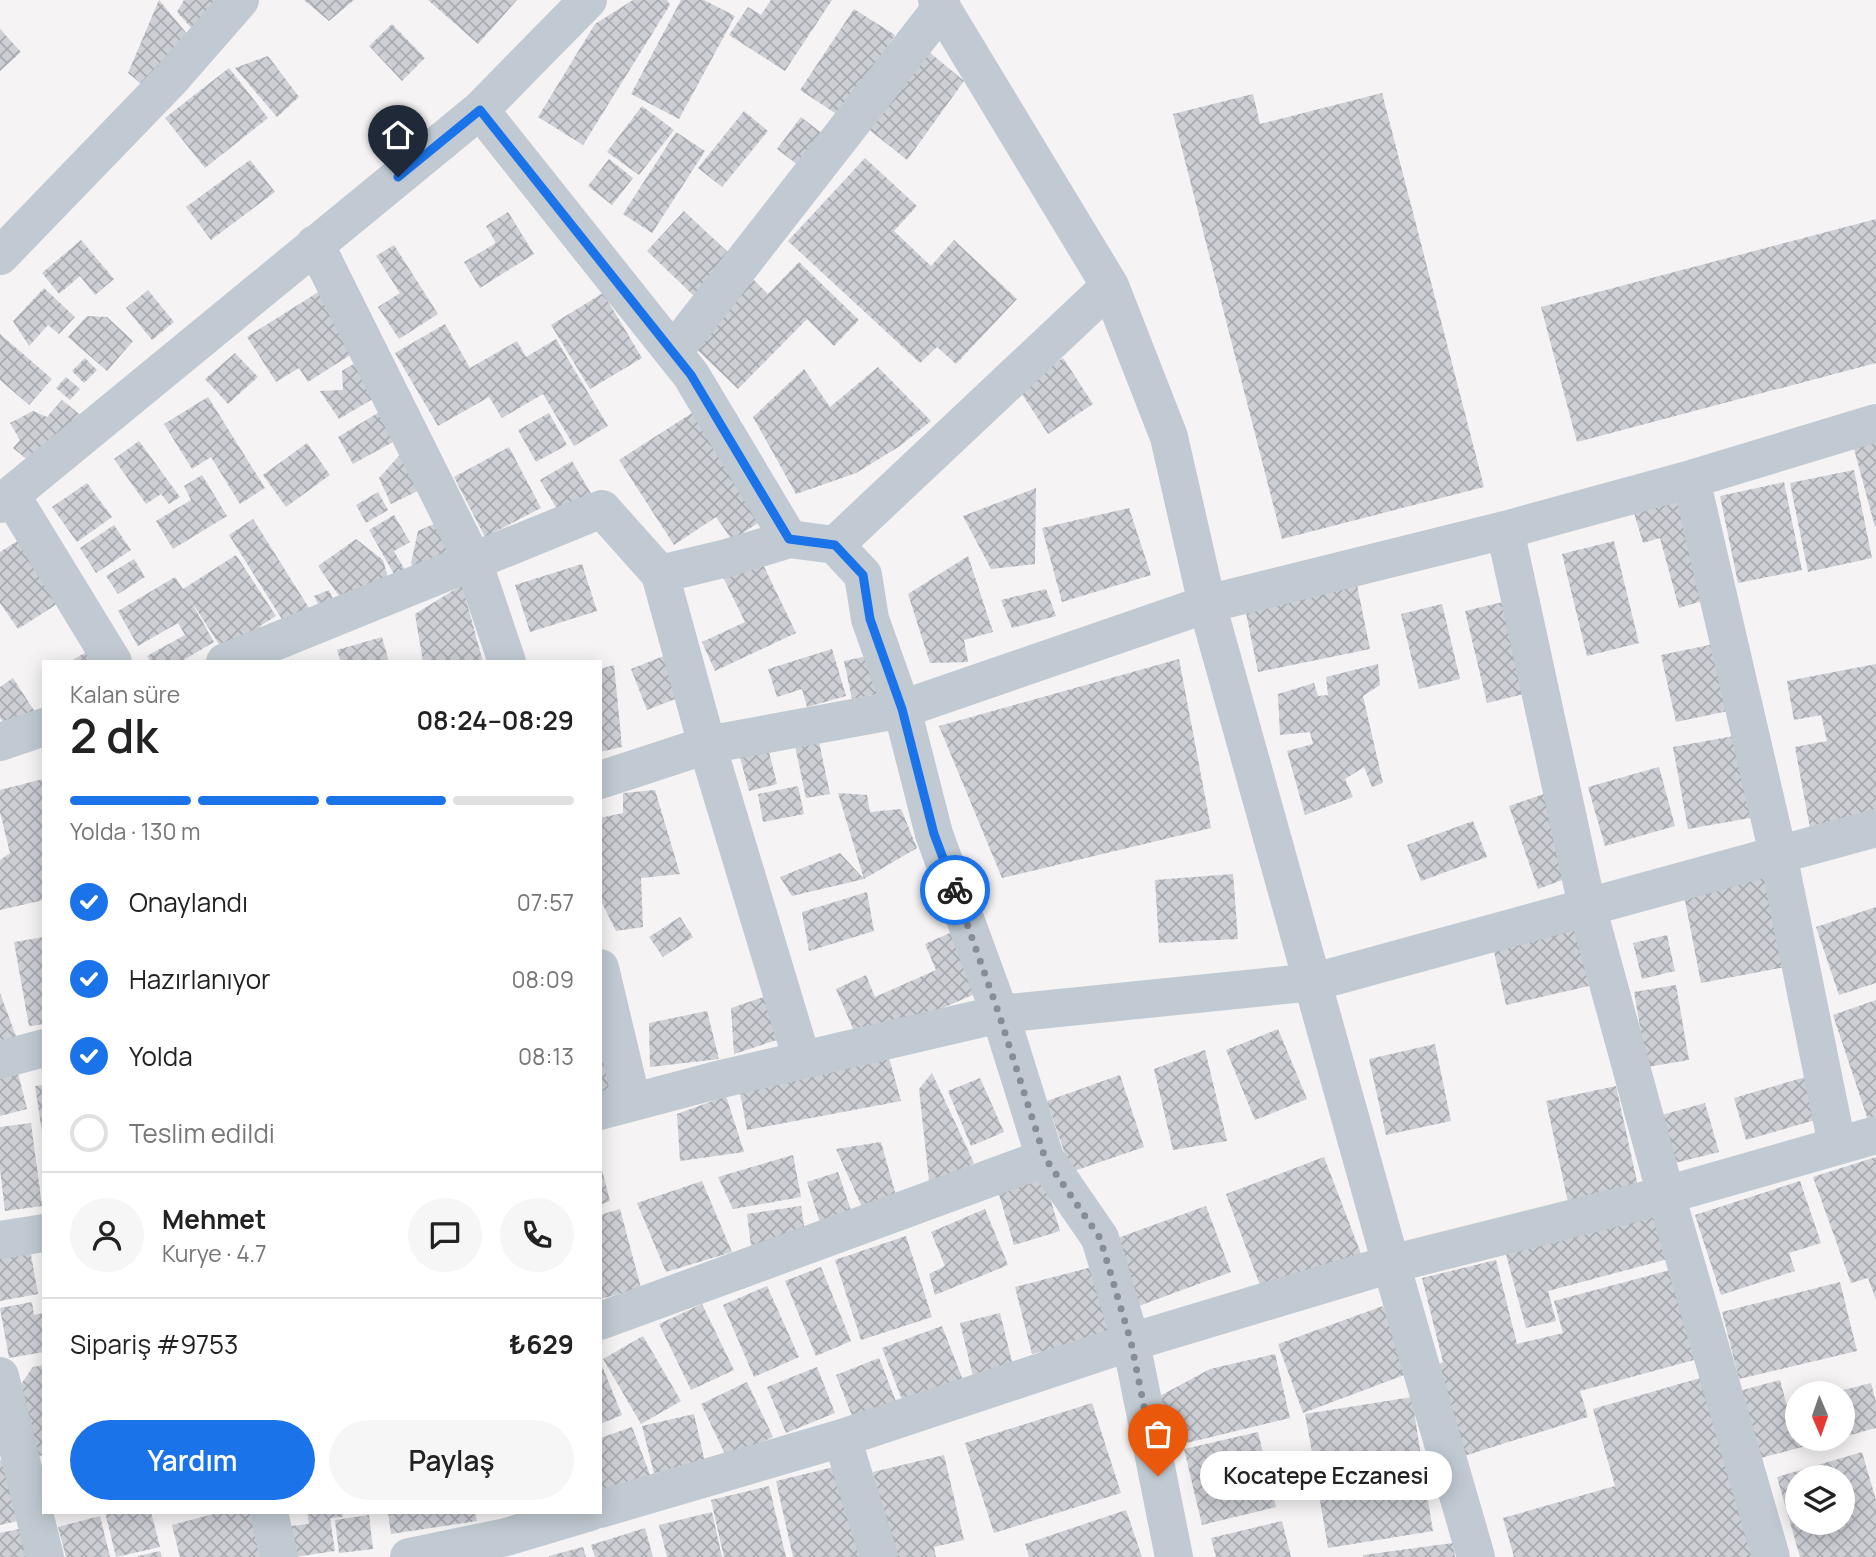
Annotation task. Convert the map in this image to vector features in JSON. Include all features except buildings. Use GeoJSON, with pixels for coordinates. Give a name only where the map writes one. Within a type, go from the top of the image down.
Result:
{"type":"FeatureCollection","features":[{"type":"Feature","properties":{"kind":"street"},"geometry":{"type":"LineString","coordinates":[[0,256],[171,79],[240,0]]}},
{"type":"Feature","properties":{"kind":"street"},"geometry":{"type":"LineString","coordinates":[[112,660],[5,500],[480,110],[588,0]]}},
{"type":"Feature","properties":{"kind":"street"},"geometry":{"type":"LineString","coordinates":[[673,352],[940,4],[1110,286],[1169,437],[1207,604],[1391,1264],[1476,1557]]}},
{"type":"Feature","properties":{"kind":"street"},"geometry":{"type":"LineString","coordinates":[[480,110],[691,375],[789,539]]}},
{"type":"Feature","properties":{"kind":"street"},"geometry":{"type":"LineString","coordinates":[[315,244],[473,561],[506,660]]}},
{"type":"Feature","properties":{"kind":"street"},"geometry":{"type":"LineString","coordinates":[[835,545],[1110,286]]}},
{"type":"Feature","properties":{"kind":"street"},"geometry":{"type":"LineString","coordinates":[[602,779],[707,745],[902,709],[1207,604],[1505,530],[1691,479],[1876,423]]}},
{"type":"Feature","properties":{"kind":"street"},"geometry":{"type":"LineString","coordinates":[[1691,479],[1778,854],[1837,1145]]}},
{"type":"Feature","properties":{"kind":"street"},"geometry":{"type":"LineString","coordinates":[[235,660],[305,646],[473,561],[602,509],[660,574],[707,745],[802,1060]]}},
{"type":"Feature","properties":{"kind":"street"},"geometry":{"type":"LineString","coordinates":[[1505,530],[1587,906],[1665,1195],[1771,1557]]}},
{"type":"Feature","properties":{"kind":"street"},"geometry":{"type":"LineString","coordinates":[[660,574],[727,558],[789,539],[835,545],[863,575],[870,619],[902,709],[934,834],[999,1014],[1045,1158],[1100,1238],[1131,1342],[1174,1557]]}},
{"type":"Feature","properties":{"kind":"street"},"geometry":{"type":"LineString","coordinates":[[0,742],[42,728]]}},
{"type":"Feature","properties":{"kind":"street"},"geometry":{"type":"LineString","coordinates":[[602,985],[616,1107],[999,1014],[1314,982],[1876,828]]}},
{"type":"Feature","properties":{"kind":"street"},"geometry":{"type":"LineString","coordinates":[[0,1060],[42,1049]]}},
{"type":"Feature","properties":{"kind":"street"},"geometry":{"type":"LineString","coordinates":[[602,1508],[842,1438],[1131,1342],[1391,1264],[1665,1195],[1876,1135]]}},
{"type":"Feature","properties":{"kind":"street"},"geometry":{"type":"LineString","coordinates":[[602,1320],[1045,1158]]}},
{"type":"Feature","properties":{"kind":"street"},"geometry":{"type":"LineString","coordinates":[[0,1240],[42,1233]]}},
{"type":"Feature","properties":{"kind":"street"},"geometry":{"type":"LineString","coordinates":[[0,1376],[45,1557]]}},
{"type":"Feature","properties":{"kind":"street"},"geometry":{"type":"LineString","coordinates":[[842,1438],[879,1557]]}},
{"type":"Feature","properties":{"kind":"street"},"geometry":{"type":"LineString","coordinates":[[269,1514],[279,1557]]}},
{"type":"Feature","properties":{"kind":"street"},"geometry":{"type":"LineString","coordinates":[[409,1557],[504,1524],[576,1514]]}},
{"type":"Feature","properties":{"kind":"way so far"},"geometry":{"type":"LineString","coordinates":[[955,890],[999,1014],[1045,1158],[1100,1238],[1131,1342],[1158,1476]]}},
{"type":"Feature","properties":{"kind":"place","name":"Kocatepe Eczanesi"},"geometry":{"type":"Point","coordinates":[1158,1476]}},
{"type":"Feature","properties":{"kind":"route"},"geometry":{"type":"LineString","coordinates":[[398,177],[480,110],[691,375],[789,539],[835,545],[863,575],[870,619],[902,709],[934,834],[955,890]]}}]}
